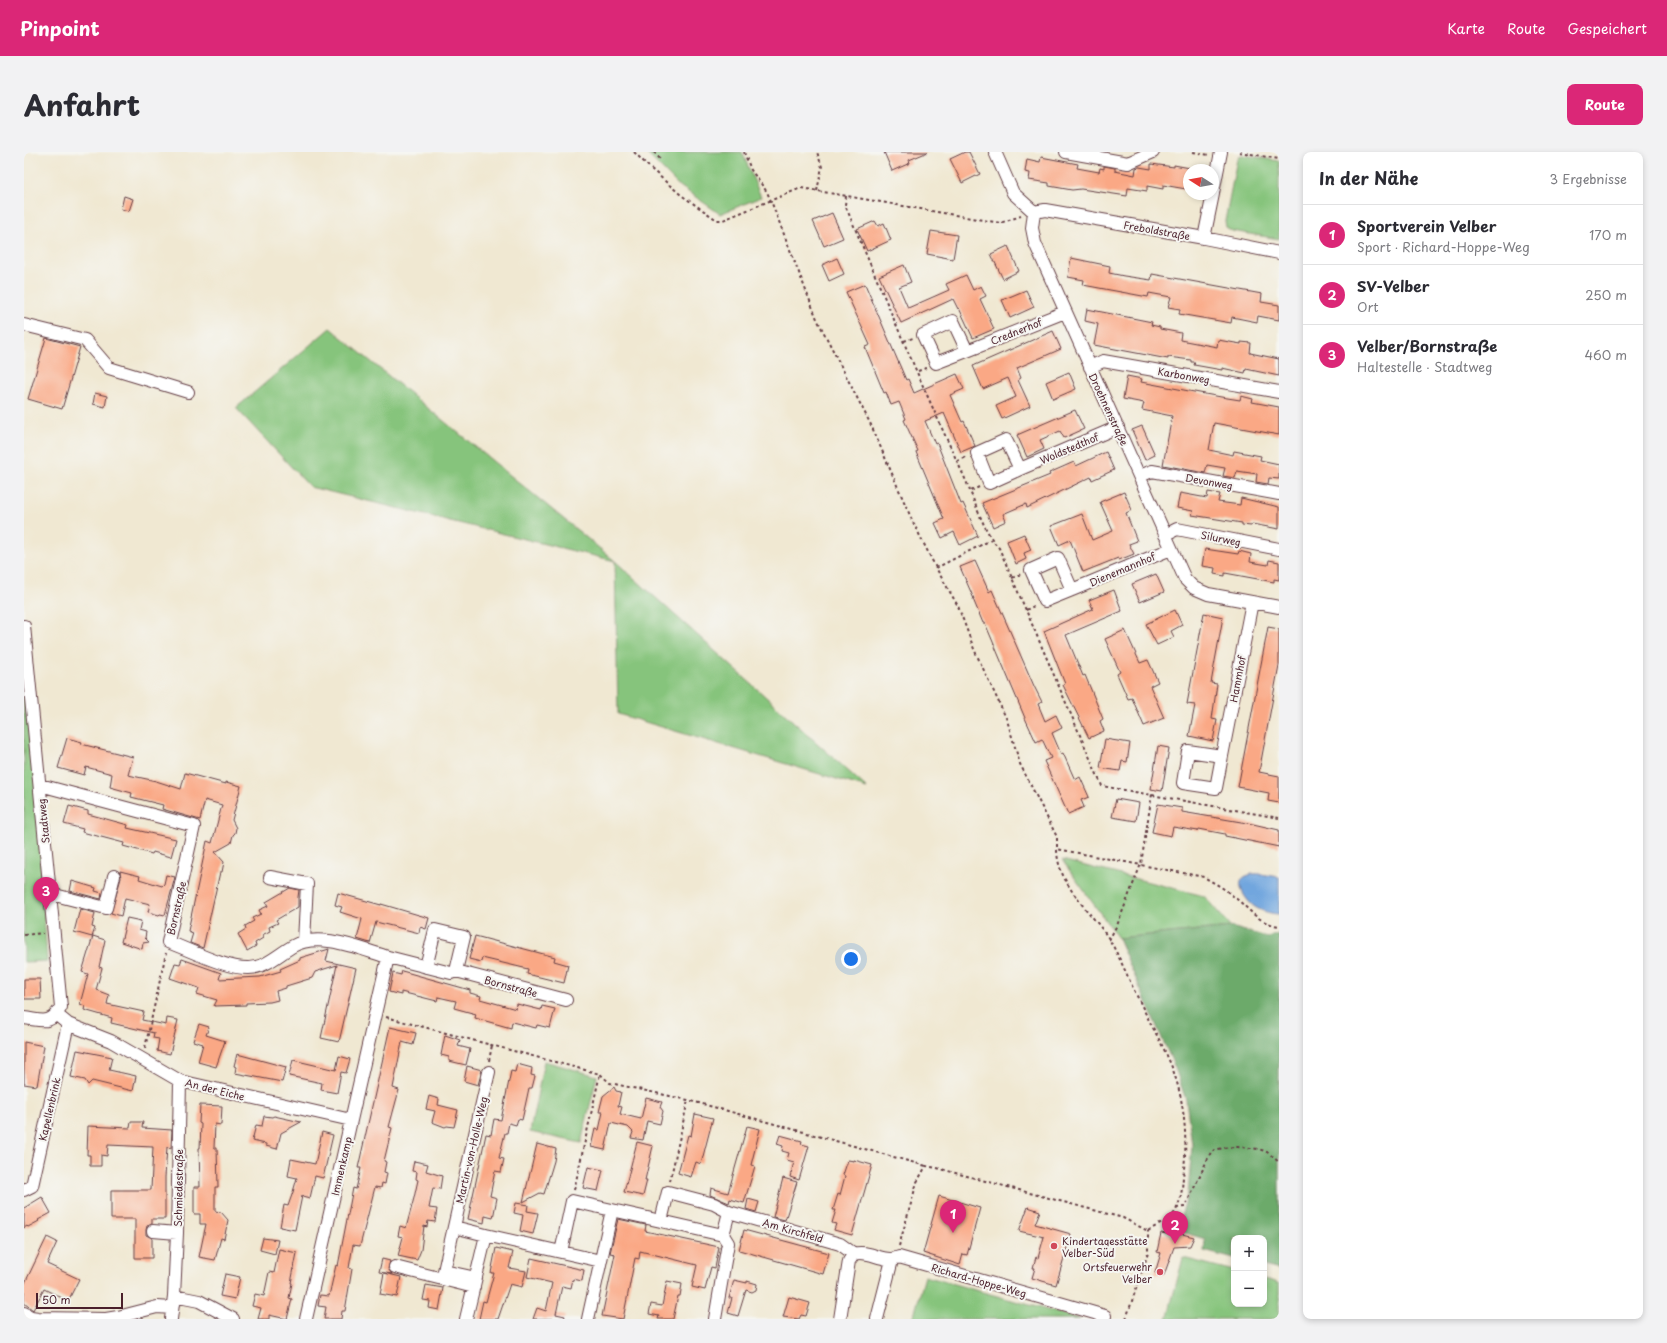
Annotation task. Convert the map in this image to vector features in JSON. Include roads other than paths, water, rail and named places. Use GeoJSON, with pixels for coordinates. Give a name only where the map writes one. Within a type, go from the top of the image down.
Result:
{"type":"FeatureCollection","features":[{"type":"Feature","properties":{"kind":"street"},"geometry":{"type":"LineString","coordinates":[[995,152],[1013,193],[1034,212]]}},
{"type":"Feature","properties":{"kind":"street"},"geometry":{"type":"LineString","coordinates":[[1066,152],[1128,163],[1152,152]]}},
{"type":"Feature","properties":{"kind":"street"},"geometry":{"type":"LineString","coordinates":[[1204,238],[1212,200]]}},
{"type":"Feature","properties":{"kind":"street","name":"Freboldstraße"},"geometry":{"type":"LineString","coordinates":[[1034,212],[1045,210],[1279,253]]}},
{"type":"Feature","properties":{"kind":"street","name":"Droehnenstraße"},"geometry":{"type":"LineString","coordinates":[[1034,212],[1032,228],[1035,243],[1185,579],[1194,588],[1208,594],[1279,607]]}},
{"type":"Feature","properties":{"kind":"street","name":"Crednerhof"},"geometry":{"type":"LineString","coordinates":[[967,351],[1065,312]]}},
{"type":"Feature","properties":{"kind":"street"},"geometry":{"type":"LineString","coordinates":[[24,325],[85,340],[109,368],[188,392]]}},
{"type":"Feature","properties":{"kind":"street","name":"Karbonweg"},"geometry":{"type":"LineString","coordinates":[[1090,367],[1103,361],[1279,392]]}},
{"type":"Feature","properties":{"kind":"street","name":"Woldstedthof"},"geometry":{"type":"LineString","coordinates":[[1020,469],[1118,427]]}},
{"type":"Feature","properties":{"kind":"street","name":"Devonweg"},"geometry":{"type":"LineString","coordinates":[[1140,476],[1152,471],[1279,494]]}},
{"type":"Feature","properties":{"kind":"street","name":"Silurweg"},"geometry":{"type":"LineString","coordinates":[[1165,535],[1177,530],[1279,549]]}},
{"type":"Feature","properties":{"kind":"street","name":"Dienemannhof"},"geometry":{"type":"LineString","coordinates":[[1072,590],[1171,549]]}},
{"type":"Feature","properties":{"kind":"street","name":"Hammhof"},"geometry":{"type":"LineString","coordinates":[[1222,756],[1252,602]]}},
{"type":"Feature","properties":{"kind":"street","name":"Stadtweg"},"geometry":{"type":"LineString","coordinates":[[24,626],[61,1001],[61,1007],[57,1014]]}},
{"type":"Feature","properties":{"kind":"street","name":"Bornstraße"},"geometry":{"type":"LineString","coordinates":[[40,785],[194,826],[168,942],[235,967],[251,969],[265,964],[304,941],[316,940],[334,942],[426,967],[451,973],[456,971],[566,1000]]}},
{"type":"Feature","properties":{"kind":"street"},"geometry":{"type":"LineString","coordinates":[[51,894],[106,908],[114,876]]}},
{"type":"Feature","properties":{"kind":"street"},"geometry":{"type":"LineString","coordinates":[[270,877],[307,884],[304,941]]}},
{"type":"Feature","properties":{"kind":"street"},"geometry":{"type":"LineString","coordinates":[[426,967],[435,930],[464,937],[456,971]]}},
{"type":"Feature","properties":{"kind":"street","name":"Immenkamp"},"geometry":{"type":"LineString","coordinates":[[306,1319],[388,957]]}},
{"type":"Feature","properties":{"kind":"street"},"geometry":{"type":"LineString","coordinates":[[24,1018],[48,1020],[53,1019],[57,1014]]}},
{"type":"Feature","properties":{"kind":"street","name":"An der Eiche"},"geometry":{"type":"LineString","coordinates":[[57,1014],[68,1024],[111,1041],[180,1080],[351,1120]]}},
{"type":"Feature","properties":{"kind":"street","name":"Kapellenbrink"},"geometry":{"type":"LineString","coordinates":[[24,1190],[32,1186],[68,1024]]}},
{"type":"Feature","properties":{"kind":"street","name":"Martin-von-Holle-Weg"},"geometry":{"type":"LineString","coordinates":[[475,1283],[444,1270],[489,1072]]}},
{"type":"Feature","properties":{"kind":"street","name":"Schmiedestraße"},"geometry":{"type":"LineString","coordinates":[[172,1313],[177,1233],[180,1080]]}},
{"type":"Feature","properties":{"kind":"street","name":"Am Kirchfeld"},"geometry":{"type":"LineString","coordinates":[[661,1221],[668,1192],[714,1204],[729,1212],[840,1244],[854,1254]]}},
{"type":"Feature","properties":{"kind":"street"},"geometry":{"type":"LineString","coordinates":[[561,1252],[572,1201],[723,1235],[728,1243],[715,1319]]}},
{"type":"Feature","properties":{"kind":"street"},"geometry":{"type":"LineString","coordinates":[[588,1319],[612,1210]]}},
{"type":"Feature","properties":{"kind":"street"},"geometry":{"type":"LineString","coordinates":[[723,1235],[729,1212]]}},
{"type":"Feature","properties":{"kind":"street"},"geometry":{"type":"LineString","coordinates":[[454,1227],[601,1261]]}},
{"type":"Feature","properties":{"kind":"street"},"geometry":{"type":"LineString","coordinates":[[153,1231],[177,1233]]}},
{"type":"Feature","properties":{"kind":"street"},"geometry":{"type":"LineString","coordinates":[[466,1319],[486,1235]]}},
{"type":"Feature","properties":{"kind":"street","name":"Richard-Hoppe-Weg"},"geometry":{"type":"LineString","coordinates":[[854,1254],[861,1252],[892,1260],[899,1257],[1105,1316]]}},
{"type":"Feature","properties":{"kind":"street"},"geometry":{"type":"LineString","coordinates":[[840,1319],[849,1261],[854,1254]]}},
{"type":"Feature","properties":{"kind":"street"},"geometry":{"type":"LineString","coordinates":[[877,1319],[892,1260]]}},
{"type":"Feature","properties":{"kind":"street"},"geometry":{"type":"LineString","coordinates":[[395,1267],[475,1283]]}},
{"type":"Feature","properties":{"kind":"street"},"geometry":{"type":"LineString","coordinates":[[174,1296],[199,1301],[232,1319]]}},
{"type":"Feature","properties":{"kind":"street"},"geometry":{"type":"LineString","coordinates":[[24,1313],[31,1317],[38,1318],[106,1319],[157,1307],[172,1313]]}},
{"type":"Feature","properties":{"kind":"water"},"geometry":{"type":"Polygon","coordinates":[[[1252,874],[1279,877],[1279,914],[1260,910],[1251,904],[1244,896],[1241,881],[1252,874]]]}},
{"type":"Feature","properties":{"kind":"place","name":"Velber/Bornstraße"},"geometry":{"type":"Point","coordinates":[46,910]}},
{"type":"Feature","properties":{"kind":"place","name":"Sportverein Velber"},"geometry":{"type":"Point","coordinates":[953,1233]}},
{"type":"Feature","properties":{"kind":"place","name":"SV-Velber"},"geometry":{"type":"Point","coordinates":[1175,1244]}},
{"type":"Feature","properties":{"kind":"place","name":"Kindertagesstätte Velber-Süd"},"geometry":{"type":"Point","coordinates":[1054,1246]}},
{"type":"Feature","properties":{"kind":"place","name":"Ortsfeuerwehr Velber"},"geometry":{"type":"Point","coordinates":[1160,1272]}}]}
